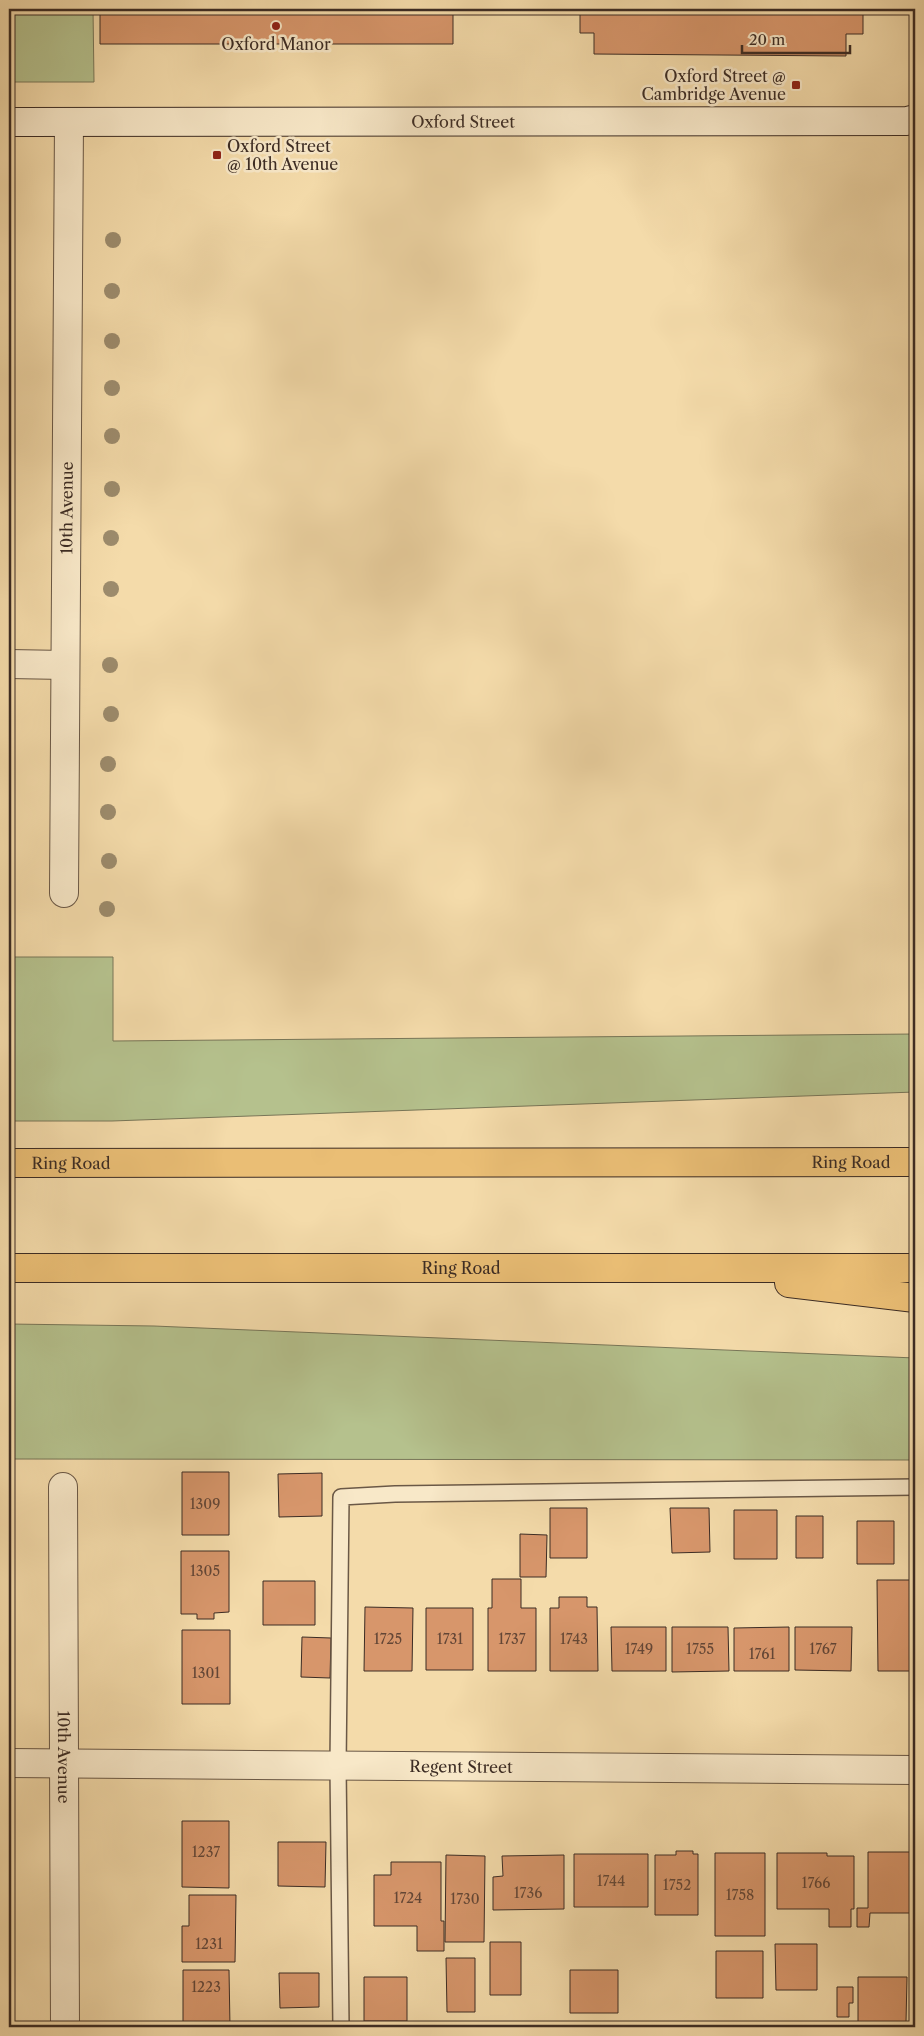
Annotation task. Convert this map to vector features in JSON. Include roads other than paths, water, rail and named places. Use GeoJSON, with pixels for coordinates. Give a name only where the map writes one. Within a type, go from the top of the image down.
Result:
{"type":"FeatureCollection","features":[{"type":"Feature","properties":{"kind":"highway"},"geometry":{"type":"LineString","coordinates":[[848,1162],[915,1156]]}},
{"type":"Feature","properties":{"kind":"highway","name":"Ring Road"},"geometry":{"type":"LineString","coordinates":[[9,1163],[915,1162]]}},
{"type":"Feature","properties":{"kind":"highway","name":"Ring Road"},"geometry":{"type":"LineString","coordinates":[[9,1268],[915,1268]]}},
{"type":"Feature","properties":{"kind":"highway"},"geometry":{"type":"LineString","coordinates":[[676,1269],[915,1298]]}},
{"type":"Feature","properties":{"kind":"street","name":"Oxford Street"},"geometry":{"type":"LineString","coordinates":[[9,122],[907,121],[915,119]]}},
{"type":"Feature","properties":{"kind":"street","name":"10th Avenue"},"geometry":{"type":"LineString","coordinates":[[64,893],[69,122]]}},
{"type":"Feature","properties":{"kind":"street"},"geometry":{"type":"LineString","coordinates":[[9,664],[65,664]]}},
{"type":"Feature","properties":{"kind":"street","name":"10th Avenue"},"geometry":{"type":"LineString","coordinates":[[64,1487],[65,2027]]}},
{"type":"Feature","properties":{"kind":"street","name":"Regent Street"},"geometry":{"type":"LineString","coordinates":[[9,1763],[915,1770]]}},
{"type":"Feature","properties":{"kind":"lane"},"geometry":{"type":"LineString","coordinates":[[341,2027],[338,1766],[341,1497],[395,1494],[915,1487]]}},
{"type":"Feature","properties":{"kind":"place","name":"Oxford Manor"},"geometry":{"type":"Point","coordinates":[276,26]}},
{"type":"Feature","properties":{"kind":"place","name":"Oxford Street @ Cambridge Avenue"},"geometry":{"type":"Point","coordinates":[796,85]}},
{"type":"Feature","properties":{"kind":"place","name":"Oxford Street @ 10th Avenue"},"geometry":{"type":"Point","coordinates":[217,155]}}]}
